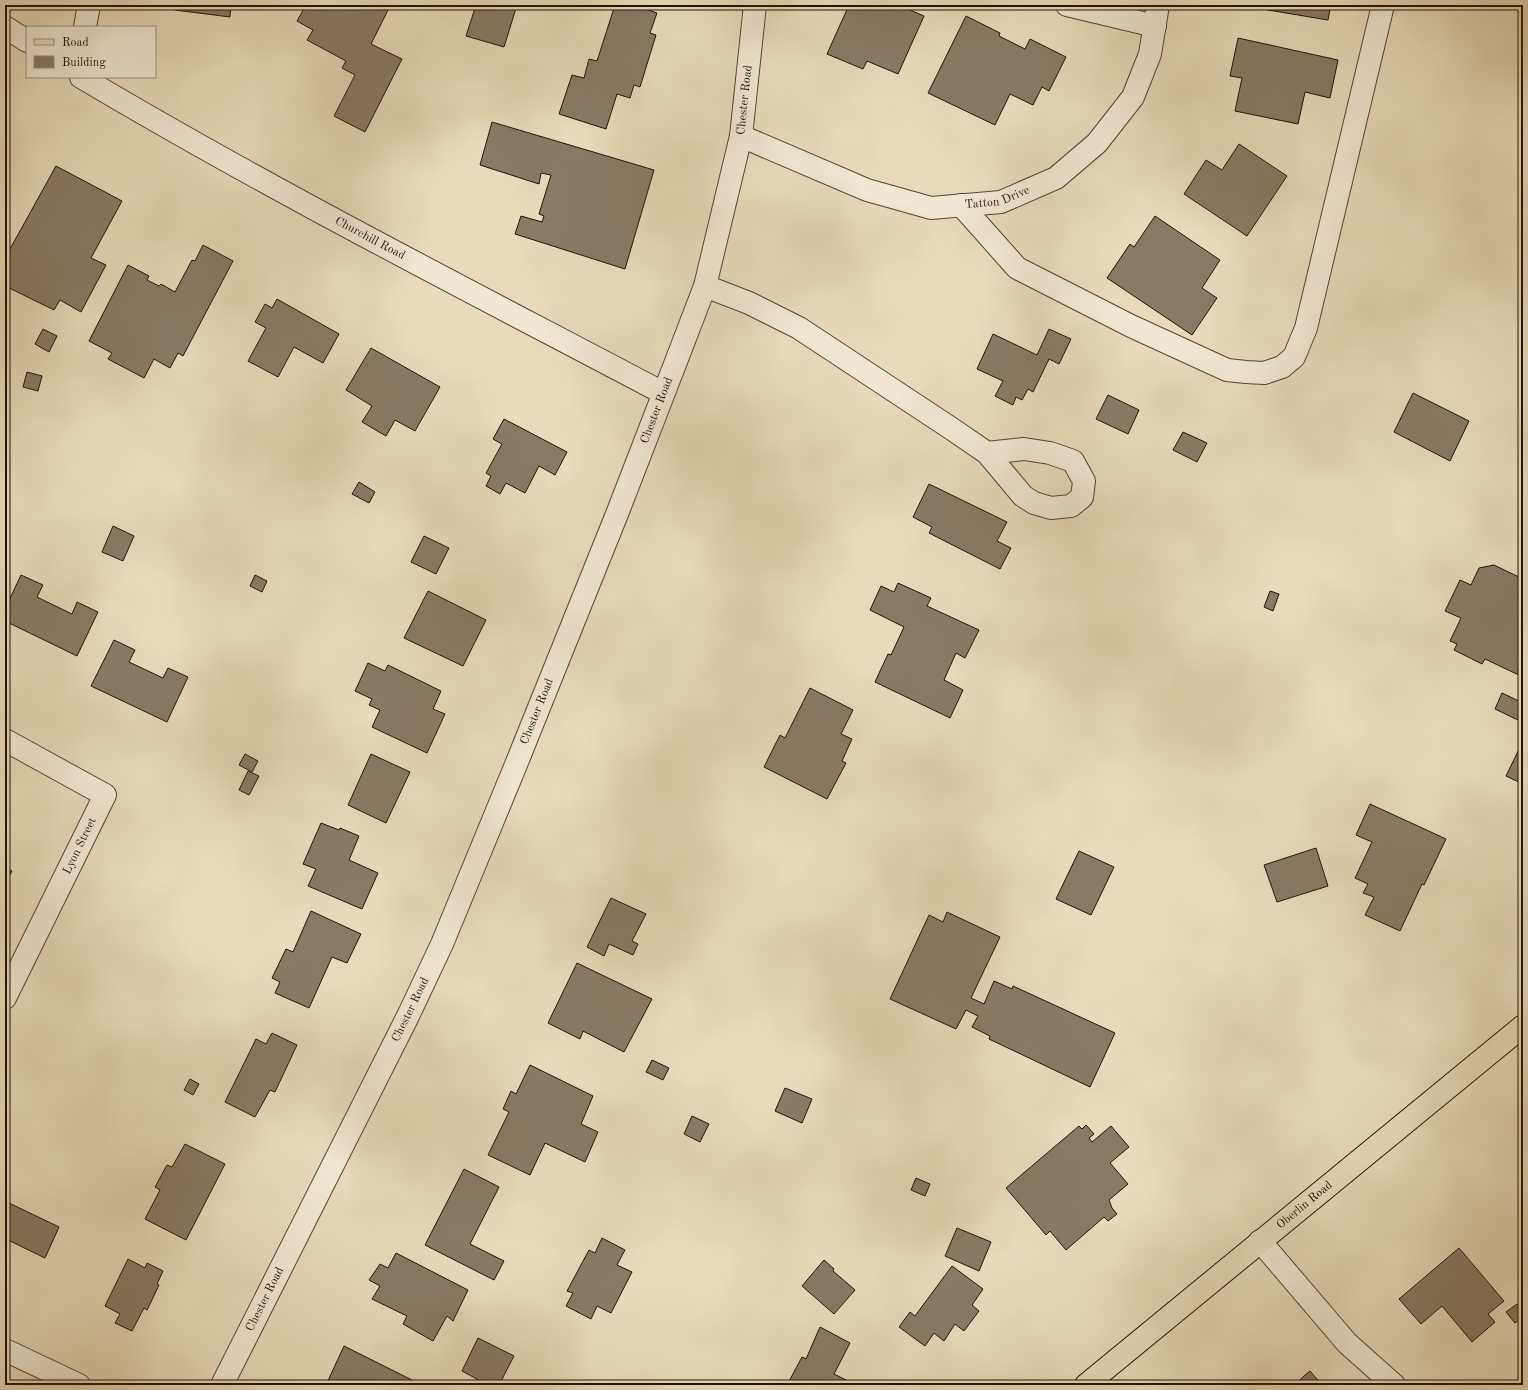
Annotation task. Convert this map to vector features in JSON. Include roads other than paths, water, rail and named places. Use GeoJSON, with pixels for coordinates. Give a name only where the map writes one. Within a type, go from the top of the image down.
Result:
{"type":"FeatureCollection","features":[{"type":"Feature","properties":{"kind":"main road","name":"Oberlin Road"},"geometry":{"type":"LineString","coordinates":[[1086,1385],[1523,1026]]}},
{"type":"Feature","properties":{"kind":"street"},"geometry":{"type":"LineString","coordinates":[[85,26],[90,5]]}},
{"type":"Feature","properties":{"kind":"street","name":"Chester Road"},"geometry":{"type":"LineString","coordinates":[[222,1385],[408,1016],[442,944],[617,514],[705,286],[741,136],[755,5]]}},
{"type":"Feature","properties":{"kind":"street"},"geometry":{"type":"LineString","coordinates":[[1067,5],[1156,15]]}},
{"type":"Feature","properties":{"kind":"street"},"geometry":{"type":"LineString","coordinates":[[961,205],[1017,268],[1131,326],[1228,370],[1264,372],[1282,367],[1294,357],[1306,328],[1383,5]]}},
{"type":"Feature","properties":{"kind":"street","name":"Tatton Drive"},"geometry":{"type":"LineString","coordinates":[[741,136],[867,190],[931,208],[1001,202],[1056,178],[1097,143],[1133,97],[1150,54],[1156,15]]}},
{"type":"Feature","properties":{"kind":"street"},"geometry":{"type":"LineString","coordinates":[[5,27],[26,40]]}},
{"type":"Feature","properties":{"kind":"street","name":"Churchill Road"},"geometry":{"type":"LineString","coordinates":[[83,78],[165,127],[289,196],[663,393]]}},
{"type":"Feature","properties":{"kind":"street"},"geometry":{"type":"LineString","coordinates":[[705,286],[749,303],[799,328],[987,453]]}},
{"type":"Feature","properties":{"kind":"street","name":"Lyon Street"},"geometry":{"type":"LineString","coordinates":[[5,740],[105,795],[5,998]]}},
{"type":"Feature","properties":{"kind":"street"},"geometry":{"type":"LineString","coordinates":[[1260,1241],[1348,1343],[1394,1385]]}},
{"type":"Feature","properties":{"kind":"street"},"geometry":{"type":"LineString","coordinates":[[5,1350],[79,1385]]}}]}
